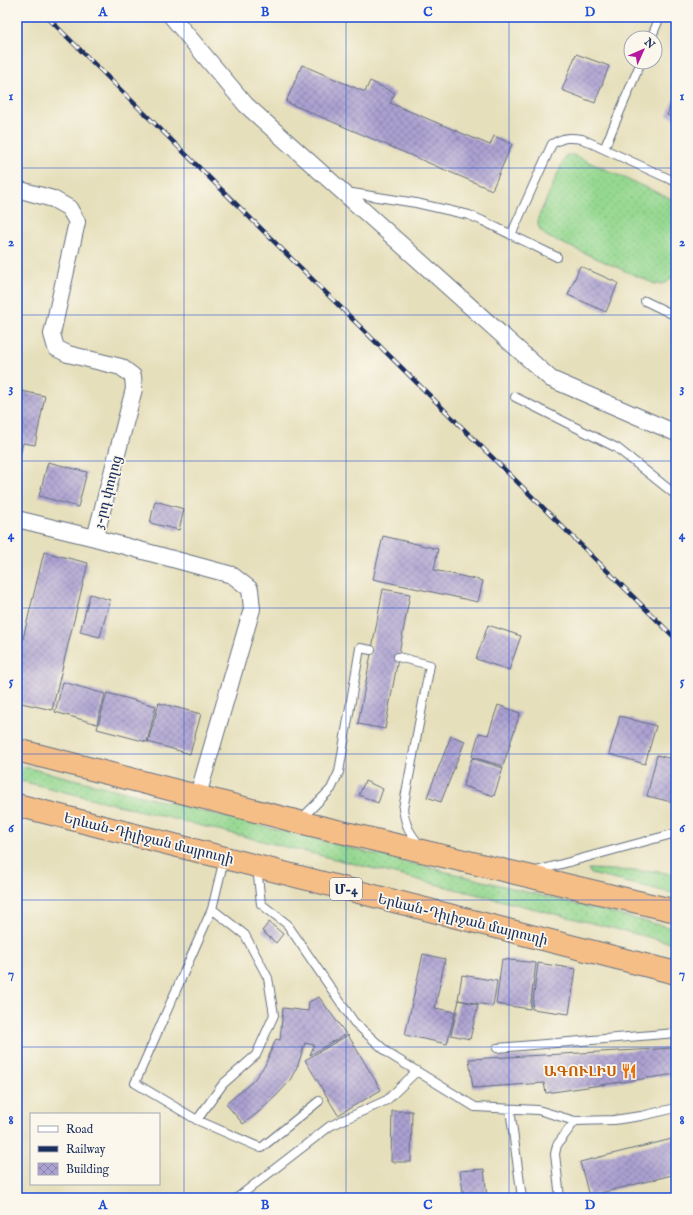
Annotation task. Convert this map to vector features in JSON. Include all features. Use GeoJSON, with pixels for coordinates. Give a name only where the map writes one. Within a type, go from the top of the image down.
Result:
{"type":"FeatureCollection","features":[{"type":"Feature","properties":{"kind":"highway"},"geometry":{"type":"LineString","coordinates":[[17,750],[299,822],[525,874],[676,911]]}},
{"type":"Feature","properties":{"kind":"highway","name":"Երևան-Դիլիջան մայրուղի"},"geometry":{"type":"LineString","coordinates":[[17,805],[676,973]]}},
{"type":"Feature","properties":{"kind":"street"},"geometry":{"type":"LineString","coordinates":[[172,17],[246,105],[551,379],[676,433]]}},
{"type":"Feature","properties":{"kind":"street","name":"3-րդ փողոց"},"geometry":{"type":"LineString","coordinates":[[17,189],[53,199],[69,208],[77,222],[52,334],[56,348],[68,354],[121,367],[133,376],[134,389],[95,538],[232,575],[250,589],[252,609],[198,795]]}},
{"type":"Feature","properties":{"kind":"street"},"geometry":{"type":"LineString","coordinates":[[17,519],[95,538]]}},
{"type":"Feature","properties":{"kind":"lane"},"geometry":{"type":"LineString","coordinates":[[654,30],[660,17]]}},
{"type":"Feature","properties":{"kind":"lane"},"geometry":{"type":"LineString","coordinates":[[604,149],[637,70]]}},
{"type":"Feature","properties":{"kind":"lane"},"geometry":{"type":"LineString","coordinates":[[511,235],[552,144],[560,139],[570,137],[582,139],[676,182]]}},
{"type":"Feature","properties":{"kind":"lane"},"geometry":{"type":"LineString","coordinates":[[342,191],[416,203],[469,215],[483,220],[557,257]]}},
{"type":"Feature","properties":{"kind":"lane"},"geometry":{"type":"LineString","coordinates":[[646,301],[675,313]]}},
{"type":"Feature","properties":{"kind":"lane"},"geometry":{"type":"LineString","coordinates":[[515,397],[617,448],[676,496]]}},
{"type":"Feature","properties":{"kind":"lane"},"geometry":{"type":"LineString","coordinates":[[299,822],[330,789],[339,772],[360,648],[371,650]]}},
{"type":"Feature","properties":{"kind":"lane"},"geometry":{"type":"LineString","coordinates":[[398,657],[430,665],[403,809],[405,822],[411,834],[425,852]]}},
{"type":"Feature","properties":{"kind":"lane"},"geometry":{"type":"LineString","coordinates":[[525,874],[676,833]]}},
{"type":"Feature","properties":{"kind":"lane"},"geometry":{"type":"LineString","coordinates":[[224,858],[212,910],[135,1083],[197,1120],[261,1148],[319,1101]]}},
{"type":"Feature","properties":{"kind":"lane"},"geometry":{"type":"LineString","coordinates":[[257,866],[260,904],[287,924],[354,1022],[389,1054],[475,1107],[538,1110],[574,1121],[614,1120],[641,1116],[676,1108]]}},
{"type":"Feature","properties":{"kind":"lane"},"geometry":{"type":"LineString","coordinates":[[197,1120],[222,1084],[256,1055],[274,1015],[268,978],[245,935],[212,910]]}},
{"type":"Feature","properties":{"kind":"lane"},"geometry":{"type":"LineString","coordinates":[[497,1048],[676,1033]]}},
{"type":"Feature","properties":{"kind":"lane"},"geometry":{"type":"LineString","coordinates":[[237,1198],[330,1126],[386,1100],[417,1071]]}},
{"type":"Feature","properties":{"kind":"lane"},"geometry":{"type":"LineString","coordinates":[[510,1109],[522,1198]]}},
{"type":"Feature","properties":{"kind":"lane"},"geometry":{"type":"LineString","coordinates":[[560,1198],[555,1154],[557,1145],[574,1121]]}},
{"type":"Feature","properties":{"kind":"green space"},"geometry":{"type":"Polygon","coordinates":[[[566,155],[573,155],[676,201],[676,271],[670,280],[662,284],[655,284],[548,237],[541,231],[538,224],[538,218],[566,155]]]}},
{"type":"Feature","properties":{"kind":"green space"},"geometry":{"type":"Polygon","coordinates":[[[17,765],[676,929],[676,944],[17,780],[17,765]]]}},
{"type":"Feature","properties":{"kind":"green space"},"geometry":{"type":"Polygon","coordinates":[[[588,869],[662,872],[676,876],[676,894],[591,874],[588,869]]]}},
{"type":"Feature","properties":{"kind":"building"},"geometry":{"type":"Polygon","coordinates":[[[576,54],[609,66],[595,103],[562,90],[576,54]]]}},
{"type":"Feature","properties":{"kind":"building"},"geometry":{"type":"Polygon","coordinates":[[[302,65],[365,92],[370,81],[395,93],[390,103],[490,145],[494,136],[512,144],[492,190],[286,102],[302,65]]]}},
{"type":"Feature","properties":{"kind":"building"},"geometry":{"type":"Polygon","coordinates":[[[676,94],[676,119],[667,115],[676,94]]]}},
{"type":"Feature","properties":{"kind":"building"},"geometry":{"type":"Polygon","coordinates":[[[580,266],[618,283],[606,312],[568,295],[580,266]]]}},
{"type":"Feature","properties":{"kind":"building"},"geometry":{"type":"Polygon","coordinates":[[[17,390],[45,396],[35,445],[23,443],[21,452],[17,452],[17,390]]]}},
{"type":"Feature","properties":{"kind":"building"},"geometry":{"type":"Polygon","coordinates":[[[48,462],[87,472],[78,507],[39,496],[48,462]]]}},
{"type":"Feature","properties":{"kind":"building"},"geometry":{"type":"Polygon","coordinates":[[[155,501],[184,509],[179,530],[150,523],[155,501]]]}},
{"type":"Feature","properties":{"kind":"building"},"geometry":{"type":"Polygon","coordinates":[[[383,536],[438,549],[434,570],[483,581],[478,602],[373,579],[383,536]]]}},
{"type":"Feature","properties":{"kind":"building"},"geometry":{"type":"Polygon","coordinates":[[[44,552],[88,563],[52,710],[17,702],[17,663],[44,552]]]}},
{"type":"Feature","properties":{"kind":"building"},"geometry":{"type":"Polygon","coordinates":[[[383,589],[410,594],[385,729],[358,724],[383,589]]]}},
{"type":"Feature","properties":{"kind":"building"},"geometry":{"type":"Polygon","coordinates":[[[90,594],[110,600],[100,637],[80,632],[90,594]]]}},
{"type":"Feature","properties":{"kind":"building"},"geometry":{"type":"Polygon","coordinates":[[[488,625],[521,636],[509,670],[476,659],[488,625]]]}},
{"type":"Feature","properties":{"kind":"building"},"geometry":{"type":"Polygon","coordinates":[[[63,682],[105,694],[97,724],[55,712],[63,682]]]}},
{"type":"Feature","properties":{"kind":"building"},"geometry":{"type":"Polygon","coordinates":[[[107,693],[156,706],[147,742],[97,729],[107,693]]]}},
{"type":"Feature","properties":{"kind":"building"},"geometry":{"type":"Polygon","coordinates":[[[159,703],[201,714],[190,754],[148,742],[159,703]]]}},
{"type":"Feature","properties":{"kind":"building"},"geometry":{"type":"Polygon","coordinates":[[[498,705],[520,713],[503,766],[472,757],[479,733],[488,735],[498,705]]]}},
{"type":"Feature","properties":{"kind":"building"},"geometry":{"type":"Polygon","coordinates":[[[620,716],[656,726],[645,764],[609,754],[620,716]]]}},
{"type":"Feature","properties":{"kind":"building"},"geometry":{"type":"Polygon","coordinates":[[[451,736],[465,741],[441,802],[427,797],[451,736]]]}},
{"type":"Feature","properties":{"kind":"building"},"geometry":{"type":"Polygon","coordinates":[[[657,755],[676,760],[676,803],[647,796],[657,755]]]}},
{"type":"Feature","properties":{"kind":"building"},"geometry":{"type":"Polygon","coordinates":[[[472,758],[503,768],[494,796],[463,786],[472,758]]]}},
{"type":"Feature","properties":{"kind":"building"},"geometry":{"type":"Polygon","coordinates":[[[365,781],[383,789],[378,803],[359,795],[365,781]]]}},
{"type":"Feature","properties":{"kind":"building"},"geometry":{"type":"Polygon","coordinates":[[[269,922],[283,934],[276,943],[262,931],[269,922]]]}},
{"type":"Feature","properties":{"kind":"building"},"geometry":{"type":"Polygon","coordinates":[[[423,954],[445,959],[435,1008],[455,1012],[447,1044],[405,1035],[423,954]]]}},
{"type":"Feature","properties":{"kind":"building"},"geometry":{"type":"Polygon","coordinates":[[[502,959],[536,963],[530,1009],[496,1004],[502,959]]]}},
{"type":"Feature","properties":{"kind":"building"},"geometry":{"type":"Polygon","coordinates":[[[538,963],[576,969],[569,1014],[532,1009],[538,963]]]}},
{"type":"Feature","properties":{"kind":"building"},"geometry":{"type":"Polygon","coordinates":[[[462,975],[497,981],[493,1006],[458,1000],[462,975]]]}},
{"type":"Feature","properties":{"kind":"building"},"geometry":{"type":"Polygon","coordinates":[[[319,997],[346,1034],[310,1055],[314,1045],[305,1043],[298,1065],[289,1082],[260,1111],[243,1124],[226,1104],[253,1081],[265,1065],[276,1039],[280,1040],[283,1008],[308,1011],[309,1002],[319,997]]]}},
{"type":"Feature","properties":{"kind":"building"},"geometry":{"type":"Polygon","coordinates":[[[459,1000],[478,1005],[470,1039],[451,1035],[459,1000]]]}},
{"type":"Feature","properties":{"kind":"building"},"geometry":{"type":"Polygon","coordinates":[[[348,1035],[381,1090],[338,1115],[305,1060],[348,1035]]]}},
{"type":"Feature","properties":{"kind":"building"},"geometry":{"type":"Polygon","coordinates":[[[674,1048],[676,1074],[546,1093],[544,1083],[473,1088],[469,1059],[674,1048]]]}},
{"type":"Feature","properties":{"kind":"building"},"geometry":{"type":"Polygon","coordinates":[[[392,1111],[412,1111],[411,1162],[391,1162],[392,1111]]]}},
{"type":"Feature","properties":{"kind":"building"},"geometry":{"type":"Polygon","coordinates":[[[676,1138],[676,1174],[589,1196],[580,1162],[676,1138]]]}},
{"type":"Feature","properties":{"kind":"building"},"geometry":{"type":"Polygon","coordinates":[[[484,1169],[487,1198],[464,1198],[460,1171],[484,1169]]]}},
{"type":"Feature","properties":{"kind":"railway"},"geometry":{"type":"LineString","coordinates":[[47,17],[676,639]]}},
{"type":"Feature","properties":{"kind":"place","name":"ԱԳՈՒԼԻՍ"},"geometry":{"type":"Point","coordinates":[629,1071]}}]}
